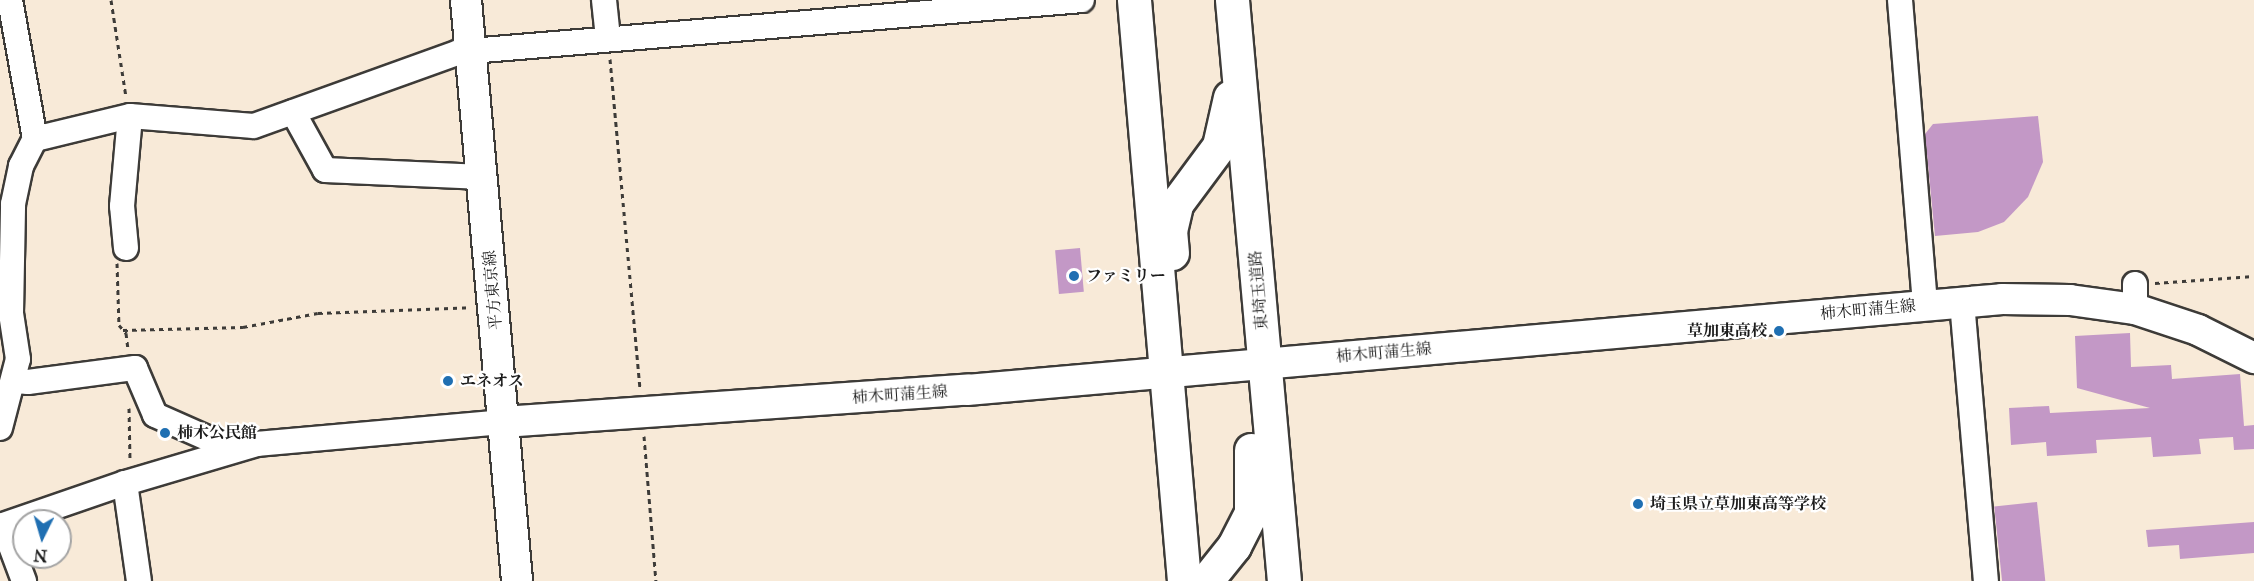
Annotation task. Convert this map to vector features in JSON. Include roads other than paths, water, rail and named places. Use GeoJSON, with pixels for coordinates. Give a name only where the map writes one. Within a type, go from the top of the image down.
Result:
{"type":"FeatureCollection","features":[{"type":"Feature","properties":{"kind":"highway"},"geometry":{"type":"LineString","coordinates":[[1134,0],[1164,373],[1184,581]]}},
{"type":"Feature","properties":{"kind":"highway","name":"東埼玉道路"},"geometry":{"type":"LineString","coordinates":[[1232,0],[1284,581]]}},
{"type":"Feature","properties":{"kind":"highway"},"geometry":{"type":"LineString","coordinates":[[1164,373],[1175,346],[1177,324],[1172,218],[1185,187],[1220,146],[1226,130],[1236,56]]}},
{"type":"Feature","properties":{"kind":"highway"},"geometry":{"type":"LineString","coordinates":[[1206,581],[1234,546],[1251,512],[1254,493],[1248,411],[1252,390],[1266,364]]}},
{"type":"Feature","properties":{"kind":"main road","name":"平方東京線"},"geometry":{"type":"LineString","coordinates":[[466,0],[517,581]]}},
{"type":"Feature","properties":{"kind":"main road","name":"柿木町蒲生線"},"geometry":{"type":"LineString","coordinates":[[504,422],[1164,373],[1925,305],[2034,298],[2108,303],[2135,296],[2254,358]]}},
{"type":"Feature","properties":{"kind":"street"},"geometry":{"type":"LineString","coordinates":[[10,0],[10,65],[35,139]]}},
{"type":"Feature","properties":{"kind":"street"},"geometry":{"type":"LineString","coordinates":[[604,0],[608,39]]}},
{"type":"Feature","properties":{"kind":"street"},"geometry":{"type":"LineString","coordinates":[[0,428],[1,415],[15,381],[18,359],[6,299],[13,204],[21,166],[29,145],[35,139],[127,116],[254,126],[471,51],[1082,0]]}},
{"type":"Feature","properties":{"kind":"street"},"geometry":{"type":"LineString","coordinates":[[1900,0],[1925,305]]}},
{"type":"Feature","properties":{"kind":"street"},"geometry":{"type":"LineString","coordinates":[[293,112],[325,170],[483,177]]}},
{"type":"Feature","properties":{"kind":"street"},"geometry":{"type":"LineString","coordinates":[[126,248],[122,206],[127,116]]}},
{"type":"Feature","properties":{"kind":"street"},"geometry":{"type":"LineString","coordinates":[[1962,302],[1986,581]]}},
{"type":"Feature","properties":{"kind":"street"},"geometry":{"type":"LineString","coordinates":[[15,381],[27,382],[135,368],[155,415],[232,449]]}},
{"type":"Feature","properties":{"kind":"street"},"geometry":{"type":"LineString","coordinates":[[24,581],[1,526],[125,483],[232,449],[369,431],[504,422]]}},
{"type":"Feature","properties":{"kind":"street"},"geometry":{"type":"LineString","coordinates":[[125,483],[139,581]]}},
{"type":"Feature","properties":{"kind":"place","name":"ファミリー"},"geometry":{"type":"Point","coordinates":[1074,276]}},
{"type":"Feature","properties":{"kind":"place","name":"草加東高校"},"geometry":{"type":"Point","coordinates":[1779,331]}},
{"type":"Feature","properties":{"kind":"place","name":"エネオス"},"geometry":{"type":"Point","coordinates":[448,381]}},
{"type":"Feature","properties":{"kind":"place","name":"柿木公民館"},"geometry":{"type":"Point","coordinates":[165,433]}},
{"type":"Feature","properties":{"kind":"place","name":"埼玉県立草加東高等学校"},"geometry":{"type":"Point","coordinates":[1638,504]}}]}
